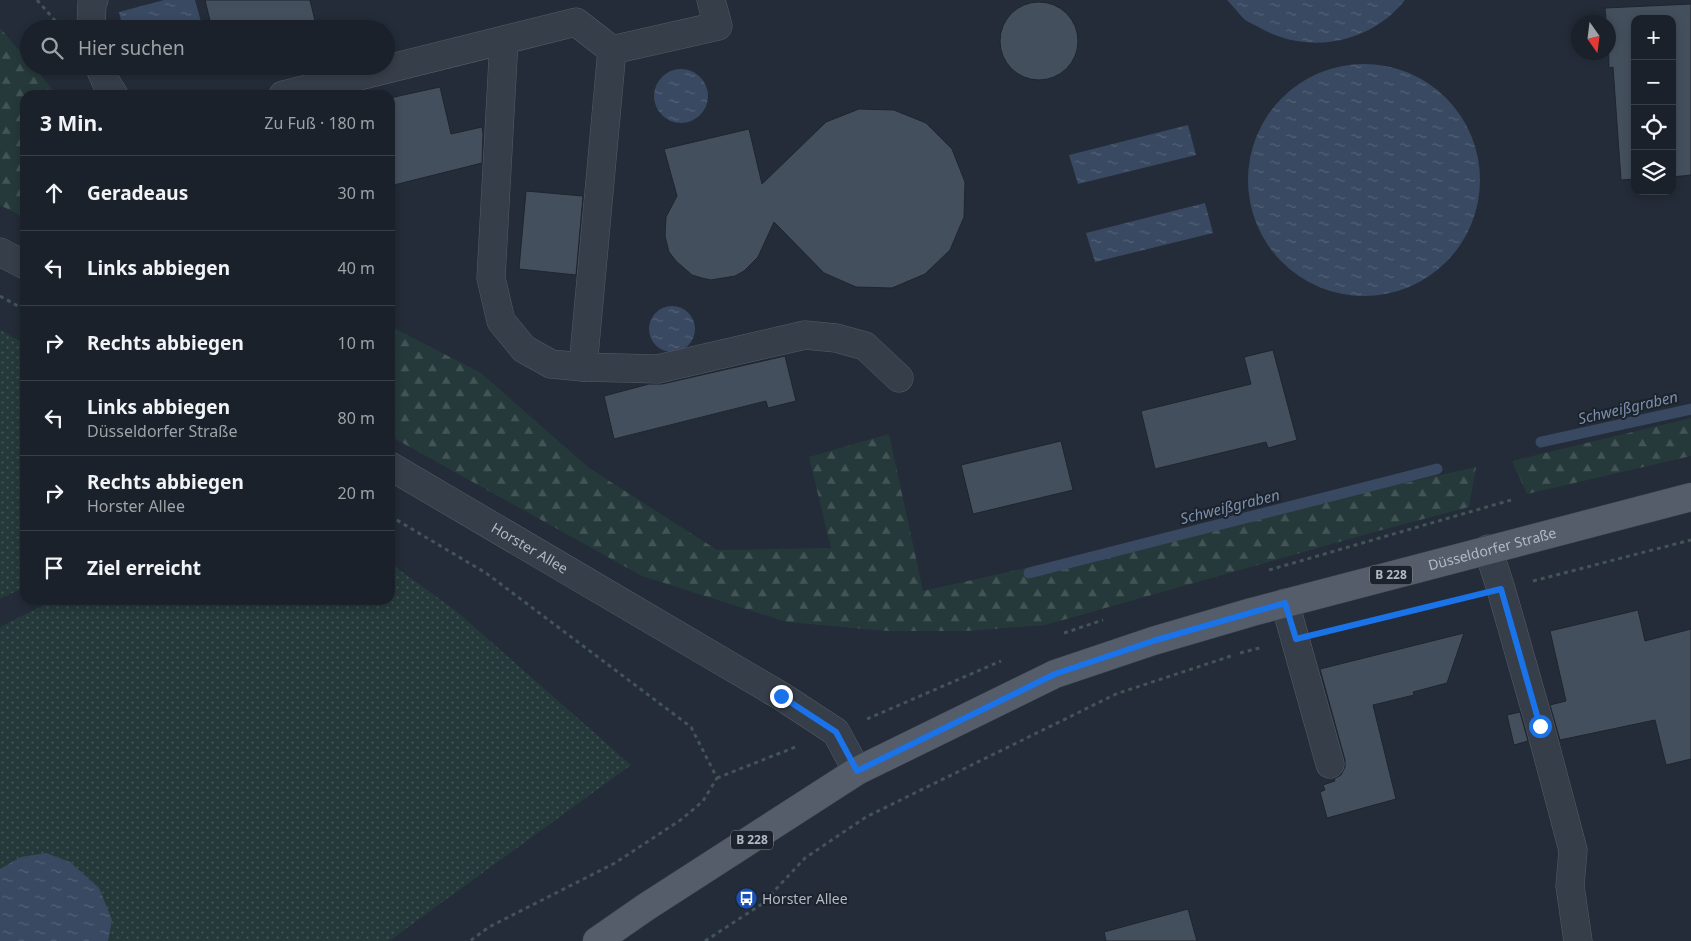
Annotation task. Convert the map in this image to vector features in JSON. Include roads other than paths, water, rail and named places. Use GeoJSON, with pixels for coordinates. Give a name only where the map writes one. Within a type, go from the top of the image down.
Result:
{"type":"FeatureCollection","features":[{"type":"Feature","properties":{"kind":"main road","name":"Düsseldorfer Straße"},"geometry":{"type":"LineString","coordinates":[[597,941],[646,907],[857,771],[1055,674],[1153,641],[1285,603],[1691,497]]}},
{"type":"Feature","properties":{"kind":"street"},"geometry":{"type":"LineString","coordinates":[[91,20],[92,3],[94,0]]}},
{"type":"Feature","properties":{"kind":"street"},"geometry":{"type":"LineString","coordinates":[[612,50],[718,26],[711,0]]}},
{"type":"Feature","properties":{"kind":"street"},"geometry":{"type":"LineString","coordinates":[[395,67],[576,22],[612,50]]}},
{"type":"Feature","properties":{"kind":"street"},"geometry":{"type":"LineString","coordinates":[[504,40],[491,278],[501,322],[524,349],[552,364],[583,367],[658,369],[805,335],[836,338],[865,346],[898,378]]}},
{"type":"Feature","properties":{"kind":"street"},"geometry":{"type":"LineString","coordinates":[[583,367],[612,50]]}},
{"type":"Feature","properties":{"kind":"street"},"geometry":{"type":"LineString","coordinates":[[103,75],[111,90]]}},
{"type":"Feature","properties":{"kind":"street"},"geometry":{"type":"LineString","coordinates":[[303,90],[363,75]]}},
{"type":"Feature","properties":{"kind":"street"},"geometry":{"type":"LineString","coordinates":[[0,252],[20,262]]}},
{"type":"Feature","properties":{"kind":"street","name":"Horster Allee"},"geometry":{"type":"LineString","coordinates":[[395,469],[781,696],[836,732],[857,771]]}},
{"type":"Feature","properties":{"kind":"street"},"geometry":{"type":"LineString","coordinates":[[1488,549],[1540,726],[1573,850],[1570,886],[1578,941]]}},
{"type":"Feature","properties":{"kind":"street"},"geometry":{"type":"LineString","coordinates":[[1285,603],[1330,764]]}},
{"type":"Feature","properties":{"kind":"water"},"geometry":{"type":"Polygon","coordinates":[[[164,0],[195,0],[201,20],[121,20],[119,12],[164,0]]]}},
{"type":"Feature","properties":{"kind":"water"},"geometry":{"type":"Polygon","coordinates":[[[1227,0],[1405,0],[1391,15],[1357,35],[1319,43],[1281,37],[1262,29],[1245,20],[1227,0]]]}},
{"type":"Feature","properties":{"kind":"water"},"geometry":{"type":"Polygon","coordinates":[[[1364,64],[1387,66],[1419,78],[1438,90],[1454,106],[1466,125],[1475,146],[1480,180],[1478,203],[1466,235],[1454,254],[1438,270],[1419,282],[1398,291],[1364,296],[1341,294],[1309,282],[1290,270],[1274,254],[1262,235],[1253,214],[1248,180],[1250,157],[1262,125],[1274,106],[1290,90],[1309,78],[1330,69],[1364,64]]]}},
{"type":"Feature","properties":{"kind":"water"},"geometry":{"type":"Polygon","coordinates":[[[676,69],[686,69],[696,73],[704,81],[708,96],[704,111],[696,119],[686,123],[676,123],[666,119],[658,111],[654,101],[654,91],[658,81],[666,73],[676,69]]]}},
{"type":"Feature","properties":{"kind":"water"},"geometry":{"type":"Polygon","coordinates":[[[1188,125],[1196,155],[1078,184],[1069,155],[1188,125]]]}},
{"type":"Feature","properties":{"kind":"water"},"geometry":{"type":"Polygon","coordinates":[[[1205,203],[1213,233],[1095,262],[1086,233],[1205,203]]]}},
{"type":"Feature","properties":{"kind":"water"},"geometry":{"type":"Polygon","coordinates":[[[672,306],[685,310],[691,316],[695,329],[691,342],[685,348],[672,352],[659,348],[653,342],[649,329],[653,316],[659,310],[672,306]]]}},
{"type":"Feature","properties":{"kind":"water"},"geometry":{"type":"Polygon","coordinates":[[[46,853],[70,862],[99,888],[112,920],[108,941],[0,941],[0,869],[21,857],[46,853]]]}},
{"type":"Feature","properties":{"kind":"waterway","name":"Schweißgraben"},"geometry":{"type":"LineString","coordinates":[[1541,442],[1691,409]]}},
{"type":"Feature","properties":{"kind":"waterway","name":"Schweißgraben"},"geometry":{"type":"LineString","coordinates":[[1029,573],[1437,469]]}},
{"type":"Feature","properties":{"kind":"place","name":"Horster Allee"},"geometry":{"type":"Point","coordinates":[746,899]}}]}
